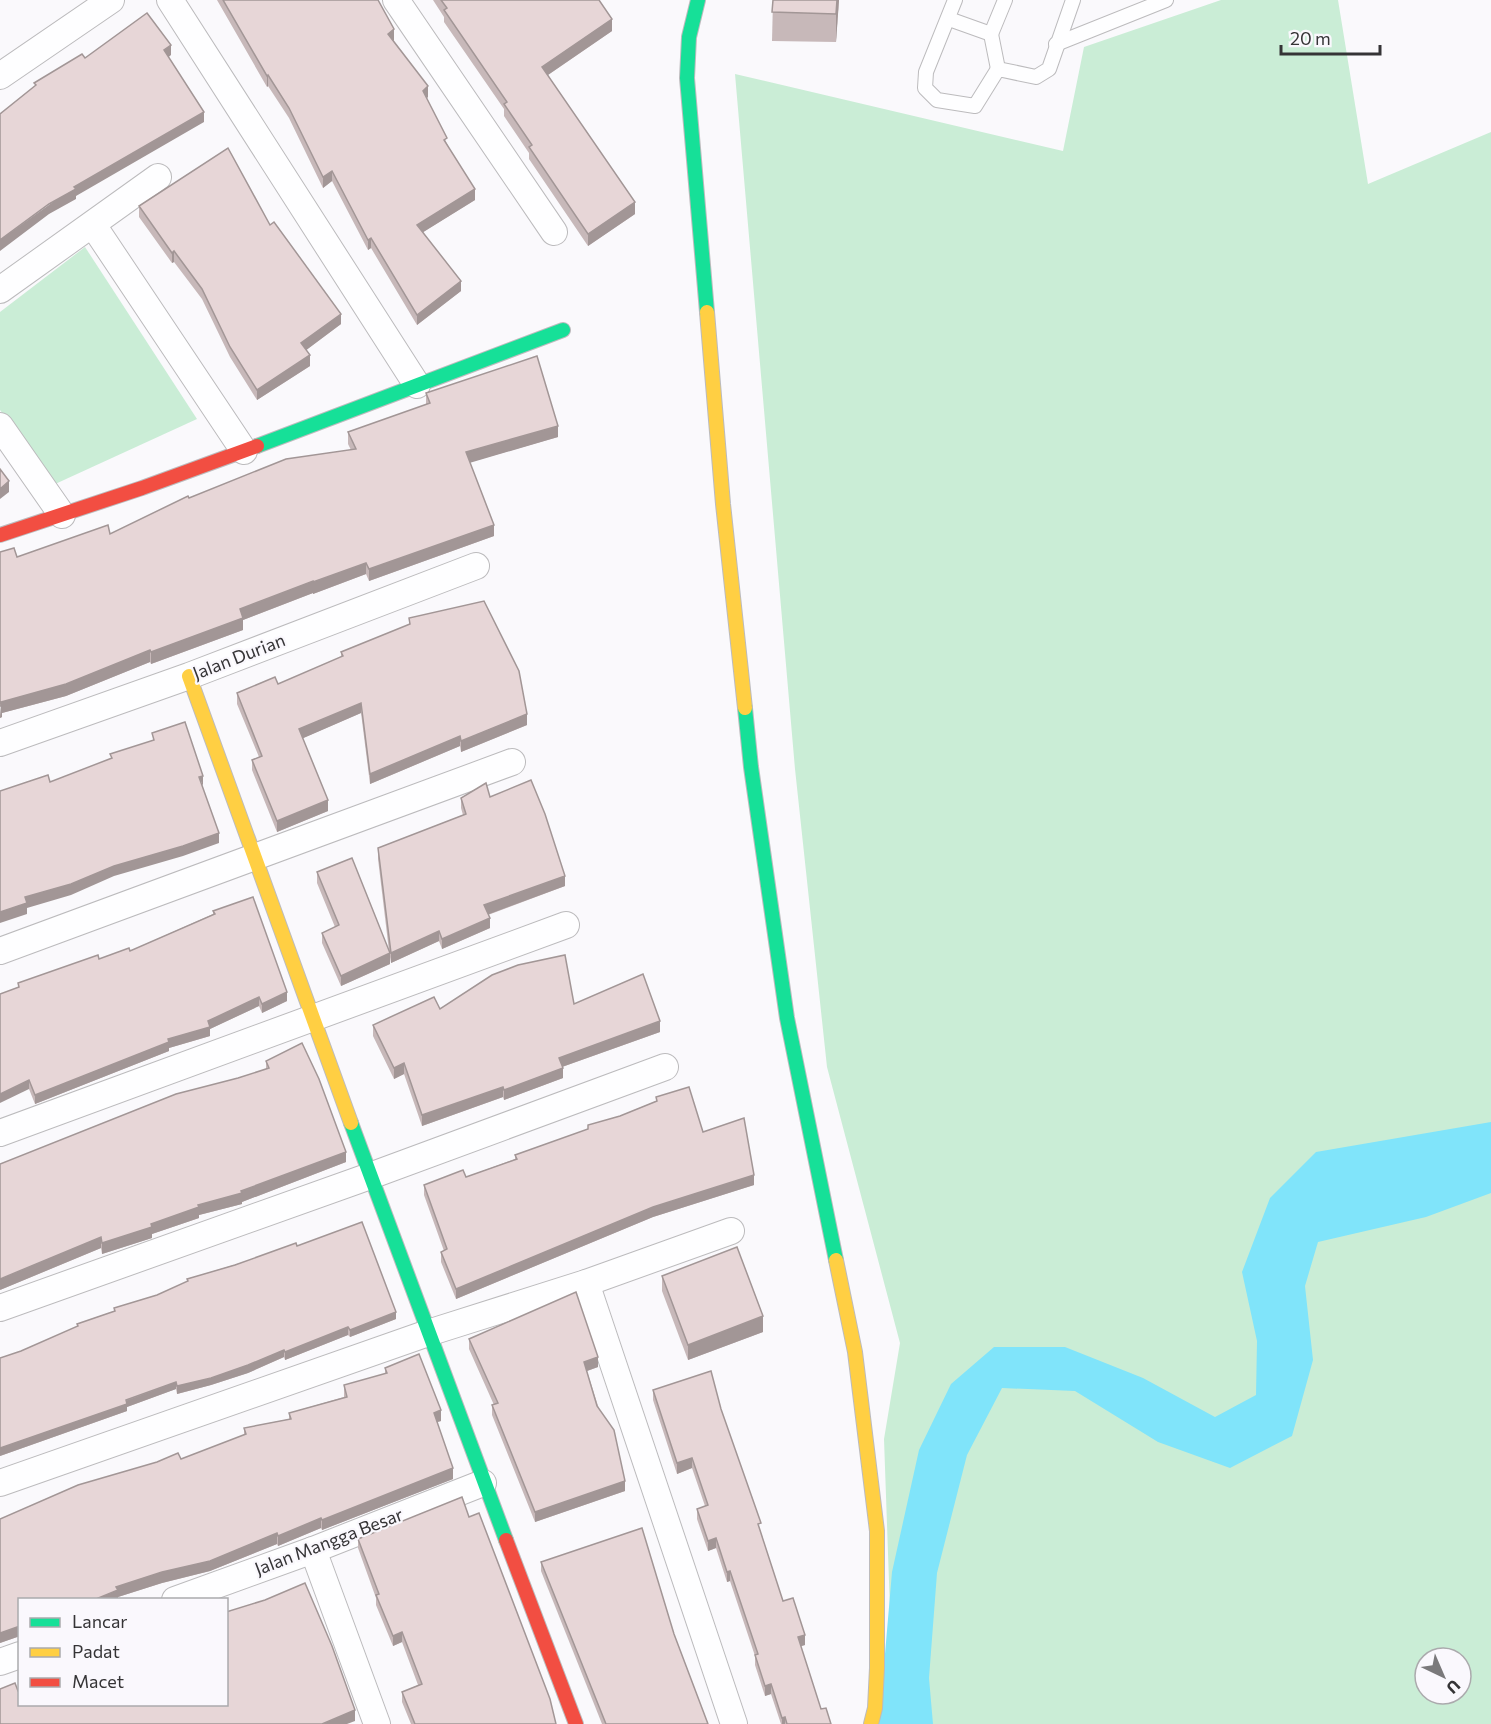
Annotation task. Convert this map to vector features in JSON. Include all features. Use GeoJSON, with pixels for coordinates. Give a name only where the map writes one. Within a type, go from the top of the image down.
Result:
{"type":"FeatureCollection","features":[{"type":"Feature","properties":{"kind":"street"},"geometry":{"type":"LineString","coordinates":[[0,76],[111,0]]}},
{"type":"Feature","properties":{"kind":"street"},"geometry":{"type":"LineString","coordinates":[[170,0],[417,385]]}},
{"type":"Feature","properties":{"kind":"street"},"geometry":{"type":"LineString","coordinates":[[396,0],[554,232]]}},
{"type":"Feature","properties":{"kind":"street"},"geometry":{"type":"LineString","coordinates":[[698,0],[689,37],[687,78],[723,504],[751,767],[787,1018],[855,1352],[877,1531],[877,1668],[875,1708],[871,1724]]}},
{"type":"Feature","properties":{"kind":"street"},"geometry":{"type":"LineString","coordinates":[[0,290],[158,177]]}},
{"type":"Feature","properties":{"kind":"street"},"geometry":{"type":"LineString","coordinates":[[93,225],[244,451]]}},
{"type":"Feature","properties":{"kind":"street"},"geometry":{"type":"LineString","coordinates":[[0,535],[62,516],[244,451],[563,330]]}},
{"type":"Feature","properties":{"kind":"street"},"geometry":{"type":"LineString","coordinates":[[0,426],[62,516]]}},
{"type":"Feature","properties":{"kind":"street","name":"Jalan Durian"},"geometry":{"type":"LineString","coordinates":[[0,743],[189,676],[476,566]]}},
{"type":"Feature","properties":{"kind":"street"},"geometry":{"type":"LineString","coordinates":[[189,676],[483,1483],[576,1724]]}},
{"type":"Feature","properties":{"kind":"street"},"geometry":{"type":"LineString","coordinates":[[0,951],[512,762]]}},
{"type":"Feature","properties":{"kind":"street"},"geometry":{"type":"LineString","coordinates":[[0,1133],[566,925]]}},
{"type":"Feature","properties":{"kind":"street"},"geometry":{"type":"LineString","coordinates":[[0,1308],[370,1176],[665,1067]]}},
{"type":"Feature","properties":{"kind":"street"},"geometry":{"type":"LineString","coordinates":[[0,1483],[428,1333],[586,1283],[731,1231]]}},
{"type":"Feature","properties":{"kind":"street"},"geometry":{"type":"LineString","coordinates":[[586,1283],[734,1724]]}},
{"type":"Feature","properties":{"kind":"street","name":"Jalan Mangga Besar"},"geometry":{"type":"LineString","coordinates":[[178,1598],[313,1550],[483,1483]]}},
{"type":"Feature","properties":{"kind":"street"},"geometry":{"type":"LineString","coordinates":[[313,1550],[377,1724]]}},
{"type":"Feature","properties":{"kind":"street"},"geometry":{"type":"LineString","coordinates":[[0,1662],[18,1656]]}},
{"type":"Feature","properties":{"kind":"lane"},"geometry":{"type":"LineString","coordinates":[[955,0],[926,72],[925,88],[937,100],[975,106],[998,69],[991,34],[1005,0]]}},
{"type":"Feature","properties":{"kind":"lane"},"geometry":{"type":"LineString","coordinates":[[998,69],[1036,77],[1049,69],[1073,0]]}},
{"type":"Feature","properties":{"kind":"lane"},"geometry":{"type":"LineString","coordinates":[[1056,44],[1166,0]]}},
{"type":"Feature","properties":{"kind":"lane"},"geometry":{"type":"LineString","coordinates":[[949,19],[991,34]]}},
{"type":"Feature","properties":{"kind":"green space"},"geometry":{"type":"Polygon","coordinates":[[[1221,0],[1338,0],[1368,184],[1491,132],[1491,1724],[894,1724],[884,1439],[900,1343],[827,1067],[795,769],[735,74],[1063,151],[1084,47],[1221,0]]]}},
{"type":"Feature","properties":{"kind":"green space"},"geometry":{"type":"Polygon","coordinates":[[[85,247],[197,419],[53,485],[0,410],[0,312],[85,247]]]}},
{"type":"Feature","properties":{"kind":"water"},"geometry":{"type":"Polygon","coordinates":[[[1491,1122],[1491,1193],[1426,1217],[1318,1242],[1305,1286],[1313,1360],[1292,1436],[1230,1468],[1158,1442],[1075,1391],[1002,1388],[967,1455],[937,1573],[929,1678],[933,1724],[879,1724],[892,1572],[919,1450],[951,1384],[994,1347],[1065,1347],[1143,1378],[1215,1417],[1256,1395],[1257,1341],[1242,1272],[1270,1198],[1316,1152],[1491,1122]]]}},
{"type":"Feature","properties":{"kind":"building"},"geometry":{"type":"Polygon","coordinates":[[[223,0],[378,0],[394,29],[388,34],[428,86],[423,91],[447,138],[444,140],[475,189],[417,225],[461,281],[417,315],[371,238],[368,240],[332,171],[323,177],[289,108],[267,76],[223,0]]]}},
{"type":"Feature","properties":{"kind":"building"},"geometry":{"type":"Polygon","coordinates":[[[441,0],[599,0],[612,19],[542,67],[635,202],[588,234],[529,147],[532,145],[504,104],[507,102],[444,10],[447,8],[441,0]]]}},
{"type":"Feature","properties":{"kind":"building"},"geometry":{"type":"Polygon","coordinates":[[[773,0],[837,0],[836,14],[772,12],[773,0]]]}},
{"type":"Feature","properties":{"kind":"building"},"geometry":{"type":"Polygon","coordinates":[[[147,13],[171,45],[164,50],[204,112],[74,187],[76,189],[49,204],[0,240],[0,114],[36,85],[34,83],[82,54],[85,58],[147,13]]]}},
{"type":"Feature","properties":{"kind":"building"},"geometry":{"type":"Polygon","coordinates":[[[228,148],[270,225],[274,222],[341,314],[301,343],[310,355],[257,390],[230,347],[202,289],[174,251],[172,253],[139,206],[228,148]]]}},
{"type":"Feature","properties":{"kind":"building"},"geometry":{"type":"Polygon","coordinates":[[[537,356],[558,426],[466,452],[494,525],[369,569],[366,563],[313,581],[240,609],[243,618],[151,652],[150,650],[66,684],[1,702],[2,706],[0,706],[0,552],[14,548],[17,557],[108,525],[110,534],[188,496],[189,498],[286,459],[356,449],[348,432],[430,403],[426,393],[537,356]]]}},
{"type":"Feature","properties":{"kind":"building"},"geometry":{"type":"Polygon","coordinates":[[[0,469],[9,481],[0,489],[0,469]]]}},
{"type":"Feature","properties":{"kind":"building"},"geometry":{"type":"Polygon","coordinates":[[[484,601],[519,671],[527,714],[461,741],[460,736],[370,774],[361,703],[299,729],[328,800],[277,821],[252,760],[262,756],[237,693],[275,677],[278,684],[343,656],[341,652],[410,624],[409,618],[484,601]]]}},
{"type":"Feature","properties":{"kind":"building"},"geometry":{"type":"Polygon","coordinates":[[[185,722],[203,776],[199,777],[219,833],[114,866],[71,884],[25,897],[27,903],[0,912],[0,791],[48,775],[50,782],[112,758],[110,754],[154,740],[152,733],[185,722]]]}},
{"type":"Feature","properties":{"kind":"building"},"geometry":{"type":"Polygon","coordinates":[[[531,780],[545,814],[565,876],[484,905],[490,918],[442,939],[439,931],[391,953],[378,848],[466,814],[461,798],[486,783],[490,797],[531,780]]]}},
{"type":"Feature","properties":{"kind":"building"},"geometry":{"type":"Polygon","coordinates":[[[352,858],[390,953],[341,976],[322,933],[339,925],[317,872],[352,858]]]}},
{"type":"Feature","properties":{"kind":"building"},"geometry":{"type":"Polygon","coordinates":[[[253,897],[287,992],[262,1004],[259,997],[208,1021],[210,1027],[168,1039],[169,1042],[35,1095],[29,1080],[0,1094],[0,994],[19,987],[18,983],[98,955],[99,959],[129,948],[130,951],[215,914],[213,911],[253,897]]]}},
{"type":"Feature","properties":{"kind":"building"},"geometry":{"type":"Polygon","coordinates":[[[565,955],[574,1004],[643,974],[660,1021],[559,1058],[563,1068],[504,1090],[503,1087],[422,1115],[404,1063],[394,1068],[373,1025],[434,997],[440,1009],[492,975],[518,965],[565,955]]]}},
{"type":"Feature","properties":{"kind":"building"},"geometry":{"type":"Polygon","coordinates":[[[302,1043],[319,1079],[346,1152],[241,1191],[242,1193],[198,1205],[199,1207],[151,1224],[152,1227],[102,1243],[101,1237],[0,1279],[0,1164],[176,1094],[269,1068],[266,1061],[302,1043]]]}},
{"type":"Feature","properties":{"kind":"building"},"geometry":{"type":"Polygon","coordinates":[[[689,1087],[703,1132],[744,1118],[754,1175],[653,1207],[456,1289],[441,1252],[447,1249],[424,1185],[463,1170],[466,1177],[517,1159],[515,1155],[588,1129],[588,1125],[620,1116],[657,1101],[656,1097],[689,1087]]]}},
{"type":"Feature","properties":{"kind":"building"},"geometry":{"type":"Polygon","coordinates":[[[362,1222],[396,1312],[350,1330],[348,1327],[211,1378],[177,1386],[176,1382],[126,1400],[127,1404],[0,1448],[0,1358],[78,1326],[77,1324],[115,1311],[114,1308],[157,1295],[188,1281],[187,1279],[296,1243],[297,1246],[362,1222]]]}},
{"type":"Feature","properties":{"kind":"building"},"geometry":{"type":"Polygon","coordinates":[[[737,1247],[763,1316],[688,1345],[662,1276],[737,1247]]]}},
{"type":"Feature","properties":{"kind":"building"},"geometry":{"type":"Polygon","coordinates":[[[576,1292],[598,1357],[584,1362],[597,1406],[614,1430],[625,1481],[535,1512],[492,1405],[498,1403],[469,1339],[576,1292]]]}},
{"type":"Feature","properties":{"kind":"building"},"geometry":{"type":"Polygon","coordinates":[[[419,1354],[441,1410],[434,1413],[453,1468],[322,1520],[321,1518],[278,1536],[277,1533],[210,1561],[162,1572],[116,1587],[118,1590],[98,1598],[18,1598],[18,1627],[0,1633],[0,1519],[78,1485],[157,1462],[178,1453],[181,1459],[246,1434],[244,1428],[291,1419],[289,1413],[347,1397],[344,1385],[387,1373],[385,1368],[419,1354]]]}},
{"type":"Feature","properties":{"kind":"building"},"geometry":{"type":"Polygon","coordinates":[[[711,1371],[721,1409],[761,1523],[758,1524],[783,1601],[793,1598],[805,1635],[798,1637],[821,1709],[826,1708],[831,1724],[787,1724],[785,1717],[782,1718],[771,1684],[765,1686],[755,1655],[758,1654],[730,1571],[727,1572],[716,1538],[708,1541],[697,1509],[708,1505],[692,1458],[677,1463],[653,1390],[711,1371]]]}},
{"type":"Feature","properties":{"kind":"building"},"geometry":{"type":"Polygon","coordinates":[[[462,1497],[469,1517],[479,1513],[550,1699],[556,1724],[415,1724],[402,1692],[422,1684],[402,1632],[393,1636],[376,1595],[379,1594],[358,1539],[462,1497]]]}},
{"type":"Feature","properties":{"kind":"building"},"geometry":{"type":"Polygon","coordinates":[[[642,1528],[674,1634],[708,1724],[606,1724],[541,1562],[642,1528]]]}},
{"type":"Feature","properties":{"kind":"building"},"geometry":{"type":"Polygon","coordinates":[[[305,1583],[332,1646],[355,1710],[322,1724],[0,1724],[0,1689],[15,1683],[18,1691],[18,1706],[228,1706],[228,1611],[265,1600],[305,1583]]]}},
{"type":"Feature","properties":{"kind":"traffic: fast"},"geometry":{"type":"LineString","coordinates":[[698,0],[689,37],[687,78],[707,312]]}},
{"type":"Feature","properties":{"kind":"traffic: fast"},"geometry":{"type":"LineString","coordinates":[[257,446],[563,330]]}},
{"type":"Feature","properties":{"kind":"traffic: fast"},"geometry":{"type":"LineString","coordinates":[[745,708],[751,767],[787,1018],[836,1260]]}},
{"type":"Feature","properties":{"kind":"traffic: fast"},"geometry":{"type":"LineString","coordinates":[[351,1123],[506,1540]]}},
{"type":"Feature","properties":{"kind":"traffic: slow"},"geometry":{"type":"LineString","coordinates":[[707,312],[723,504],[745,708]]}},
{"type":"Feature","properties":{"kind":"traffic: slow"},"geometry":{"type":"LineString","coordinates":[[189,676],[351,1123]]}},
{"type":"Feature","properties":{"kind":"traffic: slow"},"geometry":{"type":"LineString","coordinates":[[836,1260],[855,1352],[877,1531],[877,1668],[875,1708],[871,1724]]}},
{"type":"Feature","properties":{"kind":"traffic: jam"},"geometry":{"type":"LineString","coordinates":[[0,535],[142,488],[257,446]]}},
{"type":"Feature","properties":{"kind":"traffic: jam"},"geometry":{"type":"LineString","coordinates":[[506,1540],[576,1724]]}}]}
